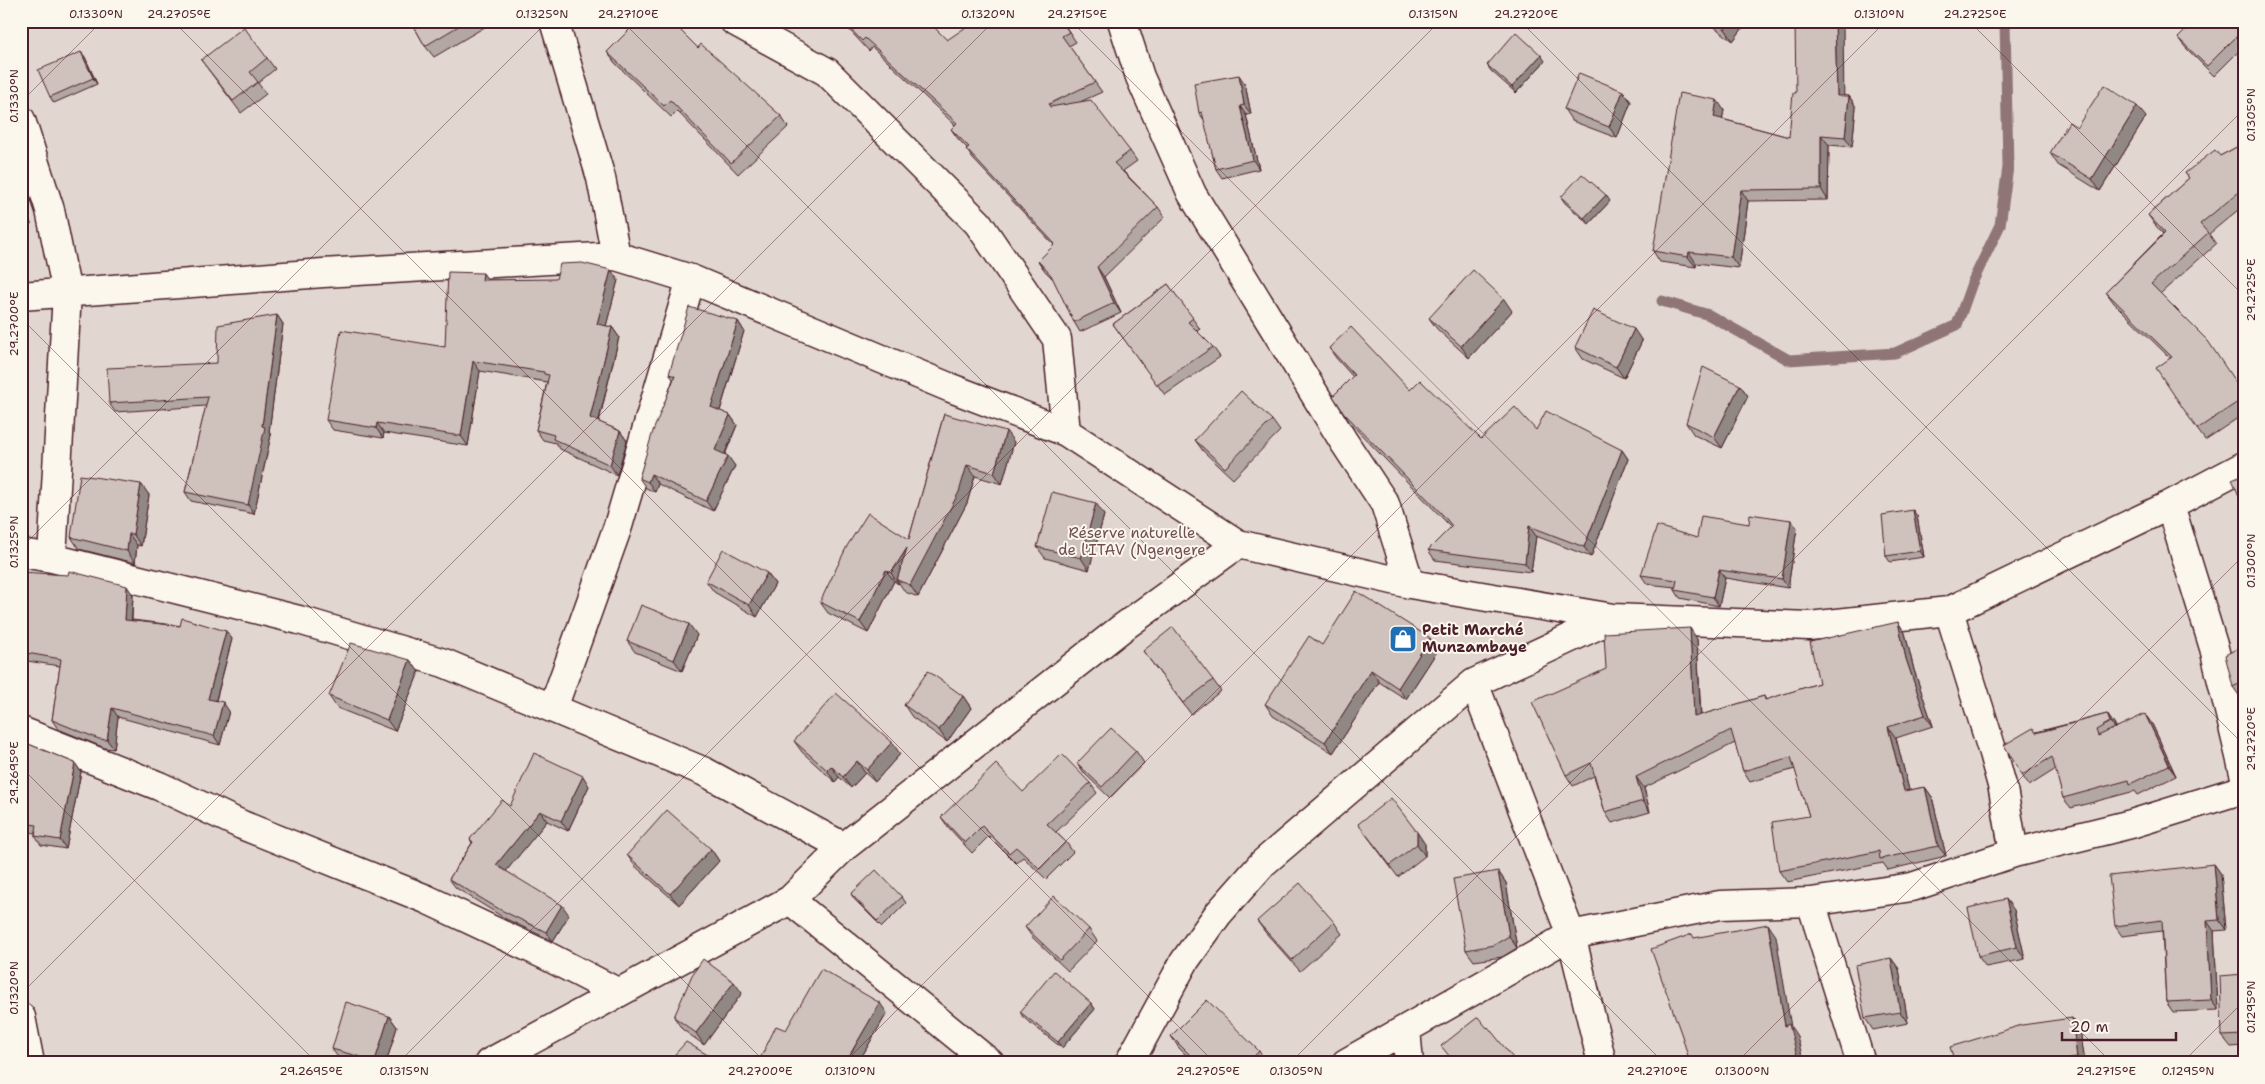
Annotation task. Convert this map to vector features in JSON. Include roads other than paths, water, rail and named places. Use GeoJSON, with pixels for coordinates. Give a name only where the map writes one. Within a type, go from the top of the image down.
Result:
{"type":"FeatureCollection","features":[{"type":"Feature","properties":{"kind":"street"},"geometry":{"type":"LineString","coordinates":[[554,21],[601,178],[616,256]]}},
{"type":"Feature","properties":{"kind":"street"},"geometry":{"type":"LineString","coordinates":[[734,21],[827,72],[978,223],[1057,339],[1066,432]]}},
{"type":"Feature","properties":{"kind":"street"},"geometry":{"type":"LineString","coordinates":[[1122,21],[1140,77],[1192,194],[1344,442],[1385,504],[1410,584]]}},
{"type":"Feature","properties":{"kind":"street"},"geometry":{"type":"LineString","coordinates":[[21,120],[50,210],[67,293],[52,558]]}},
{"type":"Feature","properties":{"kind":"street"},"geometry":{"type":"LineString","coordinates":[[21,296],[323,273],[616,256],[691,279],[951,388],[1066,432],[1238,544],[1410,584],[1613,618],[1809,626],[1949,611],[2170,505],[2244,466]]}},
{"type":"Feature","properties":{"kind":"street"},"geometry":{"type":"LineString","coordinates":[[553,708],[618,526],[691,279]]}},
{"type":"Feature","properties":{"kind":"street"},"geometry":{"type":"LineString","coordinates":[[2170,505],[2214,648],[2244,773]]}},
{"type":"Feature","properties":{"kind":"street"},"geometry":{"type":"LineString","coordinates":[[489,1063],[790,900],[844,847],[1122,628],[1238,544]]}},
{"type":"Feature","properties":{"kind":"street"},"geometry":{"type":"LineString","coordinates":[[21,552],[52,558],[299,620],[444,663],[705,772],[844,847]]}},
{"type":"Feature","properties":{"kind":"street"},"geometry":{"type":"LineString","coordinates":[[1949,611],[1994,753],[2003,789],[2014,853]]}},
{"type":"Feature","properties":{"kind":"street"},"geometry":{"type":"LineString","coordinates":[[1129,1063],[1184,962],[1218,914],[1263,863],[1474,683],[1613,618]]}},
{"type":"Feature","properties":{"kind":"street"},"geometry":{"type":"LineString","coordinates":[[1474,683],[1571,935],[1602,1063]]}},
{"type":"Feature","properties":{"kind":"street"},"geometry":{"type":"LineString","coordinates":[[21,731],[159,786],[242,826],[426,899],[545,955],[617,992]]}},
{"type":"Feature","properties":{"kind":"street"},"geometry":{"type":"LineString","coordinates":[[1346,1063],[1571,935],[1720,905],[1811,902],[1912,886],[2014,853],[2131,824],[2244,790]]}},
{"type":"Feature","properties":{"kind":"street"},"geometry":{"type":"LineString","coordinates":[[790,900],[990,1063]]}},
{"type":"Feature","properties":{"kind":"street"},"geometry":{"type":"LineString","coordinates":[[1811,902],[1861,1063]]}},
{"type":"Feature","properties":{"kind":"street"},"geometry":{"type":"LineString","coordinates":[[21,1017],[30,1063]]}},
{"type":"Feature","properties":{"kind":"street"},"geometry":{"type":"LineString","coordinates":[[1406,1029],[1409,1063]]}},
{"type":"Feature","properties":{"kind":"waterway"},"geometry":{"type":"LineString","coordinates":[[1662,301],[1709,315],[1789,360],[1895,353],[1957,325],[1972,283],[2000,225],[2008,167],[2005,21]]}},
{"type":"Feature","properties":{"kind":"place","name":"Petit Marché Munzambaye"},"geometry":{"type":"Point","coordinates":[1403,639]}},
{"type":"Feature","properties":{"kind":"park label","name":"Réserve naturelle de l'ITAV (Ngengere"},"geometry":{"type":"Point","coordinates":[1132,542]}}]}
